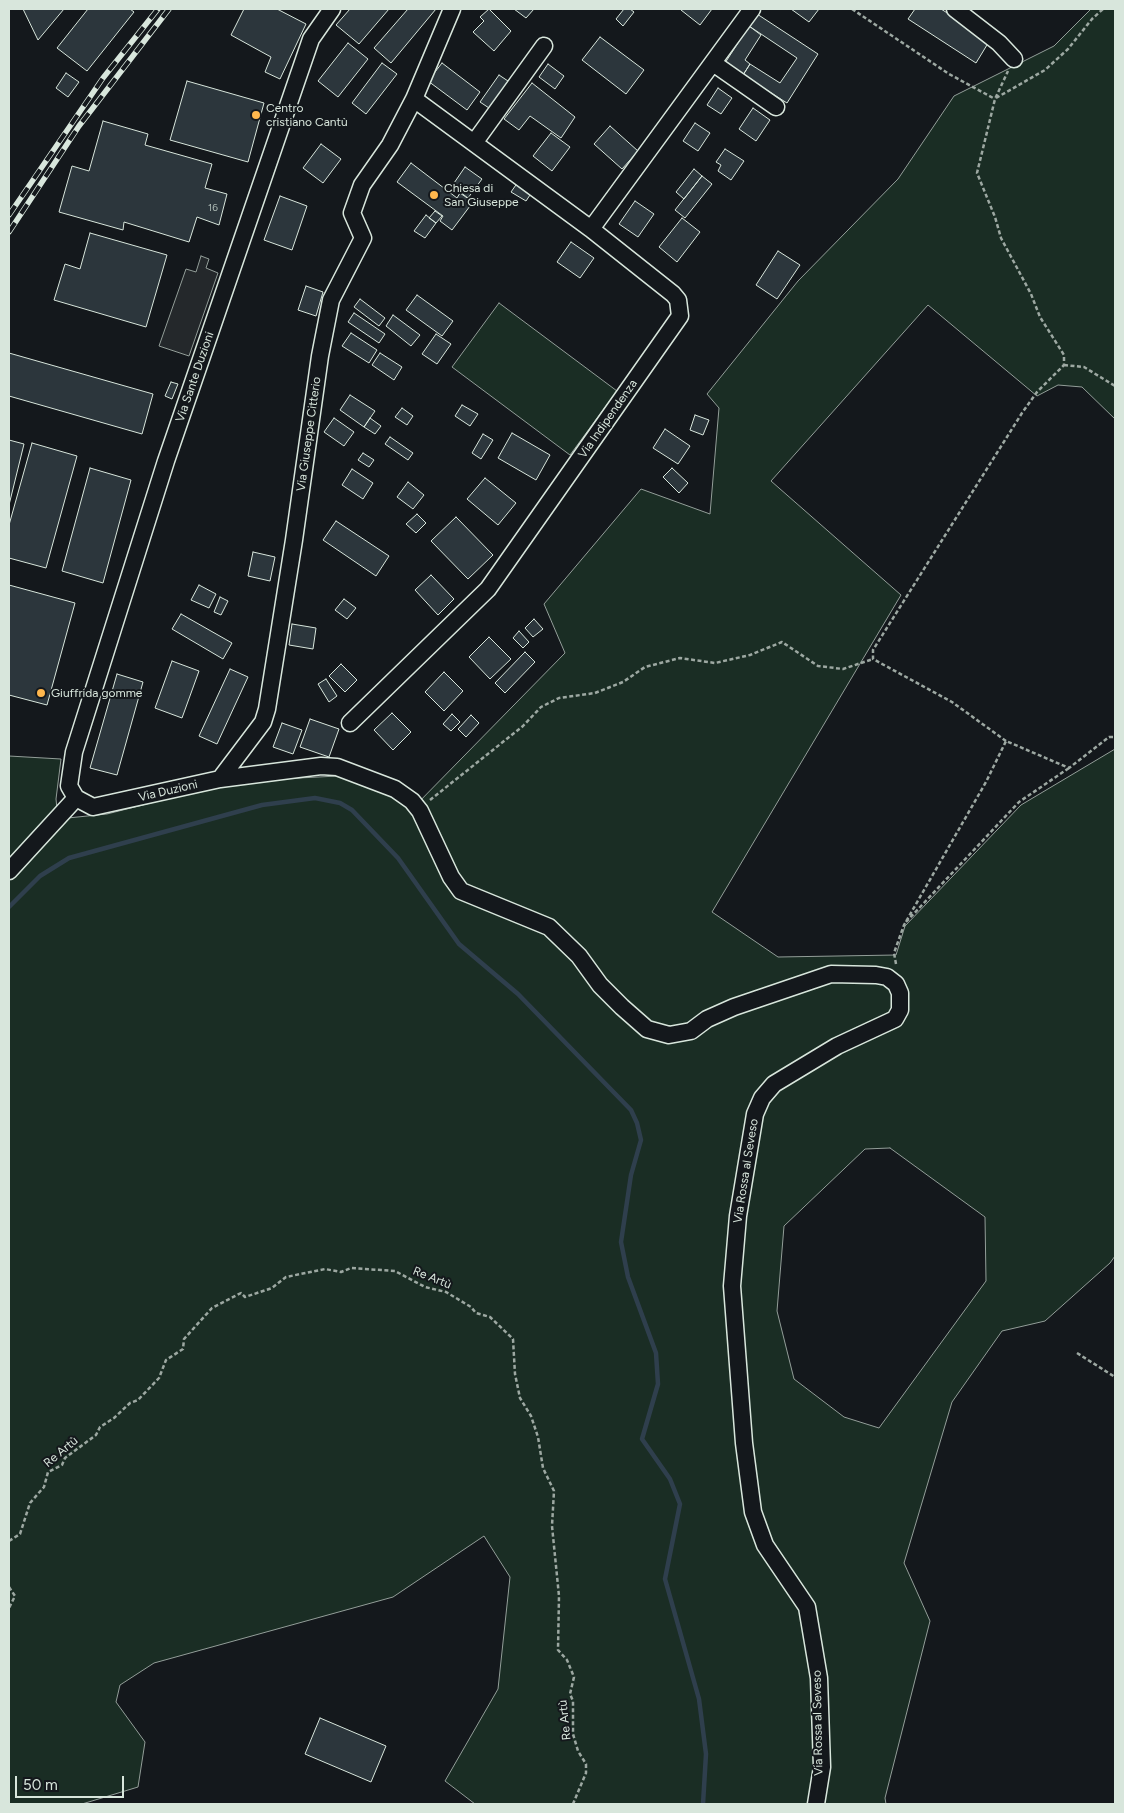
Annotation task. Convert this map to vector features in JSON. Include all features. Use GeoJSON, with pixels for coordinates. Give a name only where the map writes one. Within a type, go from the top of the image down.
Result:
{"type":"FeatureCollection","features":[{"type":"Feature","properties":{"kind":"street","name":"Via Sante Duzioni"},"geometry":{"type":"LineString","coordinates":[[76,798],[69,786],[74,752],[166,461],[311,39],[332,9]]}},
{"type":"Feature","properties":{"kind":"street"},"geometry":{"type":"LineString","coordinates":[[414,99],[452,9]]}},
{"type":"Feature","properties":{"kind":"street"},"geometry":{"type":"LineString","coordinates":[[591,229],[752,9]]}},
{"type":"Feature","properties":{"kind":"street"},"geometry":{"type":"LineString","coordinates":[[955,9],[999,43],[1014,59]]}},
{"type":"Feature","properties":{"kind":"street"},"geometry":{"type":"LineString","coordinates":[[474,143],[544,46]]}},
{"type":"Feature","properties":{"kind":"street"},"geometry":{"type":"LineString","coordinates":[[713,63],[776,106]]}},
{"type":"Feature","properties":{"kind":"street","name":"Via Indipendenza"},"geometry":{"type":"LineString","coordinates":[[350,723],[488,589],[680,316],[678,300],[673,294],[591,229],[414,99]]}},
{"type":"Feature","properties":{"kind":"street","name":"Via Giuseppe Citterio"},"geometry":{"type":"LineString","coordinates":[[220,779],[263,722],[267,709],[294,540],[320,356],[331,300],[364,238],[352,213],[362,185],[390,145],[414,99]]}},
{"type":"Feature","properties":{"kind":"street","name":"Via Duzioni"},"geometry":{"type":"LineString","coordinates":[[76,798],[93,807],[104,806],[220,779],[312,766],[337,767],[395,789],[412,800],[420,810]]}},
{"type":"Feature","properties":{"kind":"street"},"geometry":{"type":"LineString","coordinates":[[9,871],[76,798]]}},
{"type":"Feature","properties":{"kind":"street"},"geometry":{"type":"LineString","coordinates":[[420,810],[451,877],[461,891],[549,927],[579,956],[600,985],[647,1029],[669,1035],[691,1031],[707,1019],[734,1007],[831,974],[876,975],[887,978],[896,984]]}},
{"type":"Feature","properties":{"kind":"street","name":"Via Rossa al Seveso"},"geometry":{"type":"LineString","coordinates":[[816,1804],[822,1767],[819,1678],[807,1607],[765,1545],[753,1512],[732,1286],[738,1216],[754,1114],[762,1098],[774,1084],[837,1046],[895,1019],[900,1010],[900,994],[896,984]]}},
{"type":"Feature","properties":{"kind":"path"},"geometry":{"type":"LineString","coordinates":[[852,9],[949,74],[995,99]]}},
{"type":"Feature","properties":{"kind":"path"},"geometry":{"type":"LineString","coordinates":[[995,99],[1045,70],[1068,49],[1092,19],[1103,9]]}},
{"type":"Feature","properties":{"kind":"path"},"geometry":{"type":"LineString","coordinates":[[873,659],[873,650],[1007,437],[1037,392],[1064,365],[1064,355],[1040,317],[1031,294],[1015,268],[1001,238],[987,193],[977,173],[995,99],[1014,59]]}},
{"type":"Feature","properties":{"kind":"path"},"geometry":{"type":"LineString","coordinates":[[1064,365],[1084,367],[1115,386]]}},
{"type":"Feature","properties":{"kind":"path"},"geometry":{"type":"LineString","coordinates":[[420,810],[439,791],[523,726],[541,706],[558,698],[596,692],[623,682],[645,668],[680,658],[715,663],[750,655],[782,642],[818,666],[843,670],[873,659],[952,702],[1006,741],[1069,768]]}},
{"type":"Feature","properties":{"kind":"path"},"geometry":{"type":"LineString","coordinates":[[904,925],[1019,802],[1069,768],[1109,737],[1115,737]]}},
{"type":"Feature","properties":{"kind":"path"},"geometry":{"type":"LineString","coordinates":[[896,984],[894,953],[904,925],[986,782],[1006,741]]}},
{"type":"Feature","properties":{"kind":"path","name":"Re Artù"},"geometry":{"type":"LineString","coordinates":[[9,1540],[20,1534],[30,1503],[44,1487],[48,1472],[62,1465],[65,1458],[96,1435],[100,1427],[114,1418],[130,1403],[138,1400],[159,1378],[166,1360],[182,1349],[184,1339],[212,1308],[241,1293],[245,1297],[272,1288],[286,1277],[325,1269],[341,1272],[351,1268],[395,1272],[425,1288],[446,1292],[471,1307],[476,1313],[490,1317],[513,1339],[515,1374],[520,1398],[531,1416],[538,1437],[543,1468],[554,1491],[552,1526],[559,1596],[558,1650],[567,1660],[574,1677],[570,1694],[573,1701],[573,1734],[578,1751],[586,1764],[586,1773],[573,1804]]}},
{"type":"Feature","properties":{"kind":"path"},"geometry":{"type":"LineString","coordinates":[[1077,1353],[1115,1377]]}},
{"type":"Feature","properties":{"kind":"path"},"geometry":{"type":"LineString","coordinates":[[9,1587],[14,1596],[9,1608]]}},
{"type":"Feature","properties":{"kind":"green space"},"geometry":{"type":"Polygon","coordinates":[[[1091,9],[1115,9],[1115,419],[1082,387],[1058,385],[1037,396],[928,305],[771,481],[901,595],[712,912],[778,957],[896,955],[905,926],[1021,805],[1115,749],[1115,1256],[1110,1263],[1045,1321],[1002,1331],[952,1402],[904,1563],[930,1621],[885,1798],[886,1804],[475,1804],[445,1781],[498,1689],[510,1577],[484,1536],[393,1597],[154,1663],[120,1685],[116,1702],[145,1742],[138,1787],[82,1804],[9,1804],[9,756],[61,759],[56,799],[58,819],[107,814],[202,790],[260,780],[338,776],[388,795],[411,810],[565,653],[544,604],[641,489],[710,514],[719,408],[707,394],[798,281],[898,179],[954,96],[1054,46],[1091,9]],[[890,1148],[865,1149],[784,1226],[777,1311],[794,1379],[844,1417],[879,1428],[986,1281],[985,1217],[890,1148]]]}},
{"type":"Feature","properties":{"kind":"green space"},"geometry":{"type":"Polygon","coordinates":[[[499,303],[617,391],[570,455],[452,367],[499,303]]]}},
{"type":"Feature","properties":{"kind":"shaded area"},"geometry":{"type":"Polygon","coordinates":[[[201,256],[209,259],[206,268],[218,273],[189,356],[159,346],[186,269],[196,272],[201,256]]]}},
{"type":"Feature","properties":{"kind":"building"},"geometry":{"type":"Polygon","coordinates":[[[23,9],[64,9],[38,40],[23,9]]]}},
{"type":"Feature","properties":{"kind":"building"},"geometry":{"type":"Polygon","coordinates":[[[88,9],[130,9],[134,12],[87,71],[57,48],[88,9]]]}},
{"type":"Feature","properties":{"kind":"building"},"geometry":{"type":"Polygon","coordinates":[[[244,9],[277,9],[306,24],[280,79],[265,72],[271,57],[231,35],[244,9]]]}},
{"type":"Feature","properties":{"kind":"building"},"geometry":{"type":"Polygon","coordinates":[[[350,9],[389,9],[359,44],[336,25],[350,9]]]}},
{"type":"Feature","properties":{"kind":"building"},"geometry":{"type":"Polygon","coordinates":[[[408,9],[436,9],[391,63],[374,48],[408,9]]]}},
{"type":"Feature","properties":{"kind":"building"},"geometry":{"type":"Polygon","coordinates":[[[489,9],[511,31],[494,51],[473,32],[484,21],[480,17],[489,9]]]}},
{"type":"Feature","properties":{"kind":"building"},"geometry":{"type":"Polygon","coordinates":[[[514,9],[534,9],[526,18],[514,9]]]}},
{"type":"Feature","properties":{"kind":"building"},"geometry":{"type":"Polygon","coordinates":[[[624,9],[630,9],[634,12],[623,26],[616,19],[624,9]]]}},
{"type":"Feature","properties":{"kind":"building"},"geometry":{"type":"Polygon","coordinates":[[[682,9],[712,9],[700,25],[682,9]]]}},
{"type":"Feature","properties":{"kind":"building"},"geometry":{"type":"Polygon","coordinates":[[[791,9],[819,9],[809,22],[791,9]]]}},
{"type":"Feature","properties":{"kind":"building"},"geometry":{"type":"Polygon","coordinates":[[[915,9],[941,9],[990,40],[976,63],[908,19],[915,9]]]}},
{"type":"Feature","properties":{"kind":"building"},"geometry":{"type":"Polygon","coordinates":[[[757,14],[818,54],[787,103],[743,75],[750,64],[780,83],[797,58],[749,26],[757,14]]]}},
{"type":"Feature","properties":{"kind":"building"},"geometry":{"type":"Polygon","coordinates":[[[749,26],[761,35],[745,60],[750,64],[743,75],[725,63],[749,26]]]}},
{"type":"Feature","properties":{"kind":"building"},"geometry":{"type":"Polygon","coordinates":[[[600,37],[644,70],[626,94],[582,60],[600,37]]]}},
{"type":"Feature","properties":{"kind":"building"},"geometry":{"type":"Polygon","coordinates":[[[348,43],[368,59],[338,97],[318,81],[348,43]]]}},
{"type":"Feature","properties":{"kind":"building"},"geometry":{"type":"Polygon","coordinates":[[[382,63],[397,74],[366,114],[352,103],[382,63]]]}},
{"type":"Feature","properties":{"kind":"building"},"geometry":{"type":"Polygon","coordinates":[[[442,63],[480,92],[467,110],[428,81],[442,63]]]}},
{"type":"Feature","properties":{"kind":"building"},"geometry":{"type":"Polygon","coordinates":[[[548,64],[564,76],[555,89],[539,77],[548,64]]]}},
{"type":"Feature","properties":{"kind":"building"},"geometry":{"type":"Polygon","coordinates":[[[66,73],[79,82],[68,97],[56,88],[66,73]]]}},
{"type":"Feature","properties":{"kind":"building"},"geometry":{"type":"Polygon","coordinates":[[[499,75],[511,83],[492,110],[480,102],[499,75]]]}},
{"type":"Feature","properties":{"kind":"building"},"geometry":{"type":"Polygon","coordinates":[[[187,81],[264,103],[248,162],[170,140],[187,81]]]}},
{"type":"Feature","properties":{"kind":"building"},"geometry":{"type":"Polygon","coordinates":[[[532,83],[575,117],[561,138],[530,116],[519,130],[504,119],[532,83]]]}},
{"type":"Feature","properties":{"kind":"building"},"geometry":{"type":"Polygon","coordinates":[[[718,88],[732,98],[721,114],[707,105],[718,88]]]}},
{"type":"Feature","properties":{"kind":"building"},"geometry":{"type":"Polygon","coordinates":[[[753,108],[770,120],[756,141],[739,129],[753,108]]]}},
{"type":"Feature","properties":{"kind":"building"},"geometry":{"type":"Polygon","coordinates":[[[103,121],[148,134],[145,145],[212,164],[205,188],[227,194],[219,225],[197,217],[189,242],[124,222],[123,230],[59,212],[72,166],[89,171],[103,121]]]}},
{"type":"Feature","properties":{"kind":"building"},"geometry":{"type":"Polygon","coordinates":[[[695,123],[710,133],[698,151],[683,141],[695,123]]]}},
{"type":"Feature","properties":{"kind":"building"},"geometry":{"type":"Polygon","coordinates":[[[610,126],[638,151],[622,169],[594,144],[610,126]]]}},
{"type":"Feature","properties":{"kind":"building"},"geometry":{"type":"Polygon","coordinates":[[[551,133],[570,147],[552,171],[533,156],[551,133]]]}},
{"type":"Feature","properties":{"kind":"building"},"geometry":{"type":"Polygon","coordinates":[[[321,144],[341,159],[323,183],[303,168],[321,144]]]}},
{"type":"Feature","properties":{"kind":"building"},"geometry":{"type":"Polygon","coordinates":[[[725,149],[744,161],[731,180],[718,171],[721,165],[716,162],[725,149]]]}},
{"type":"Feature","properties":{"kind":"building","name":"Chiesa di San Giuseppe"},"geometry":{"type":"Polygon","coordinates":[[[411,163],[457,198],[460,193],[473,202],[452,230],[440,221],[443,216],[397,182],[411,163]]]}},
{"type":"Feature","properties":{"kind":"building"},"geometry":{"type":"Polygon","coordinates":[[[465,167],[482,179],[468,198],[452,186],[465,167]]]}},
{"type":"Feature","properties":{"kind":"building"},"geometry":{"type":"Polygon","coordinates":[[[694,169],[702,176],[684,199],[676,192],[694,169]]]}},
{"type":"Feature","properties":{"kind":"building"},"geometry":{"type":"Polygon","coordinates":[[[702,176],[712,184],[685,218],[675,210],[702,176]]]}},
{"type":"Feature","properties":{"kind":"building"},"geometry":{"type":"Polygon","coordinates":[[[518,182],[532,192],[526,201],[511,192],[518,182]]]}},
{"type":"Feature","properties":{"kind":"building"},"geometry":{"type":"Polygon","coordinates":[[[280,196],[307,206],[292,250],[264,240],[280,196]]]}},
{"type":"Feature","properties":{"kind":"building"},"geometry":{"type":"Polygon","coordinates":[[[635,201],[654,214],[638,237],[619,224],[635,201]]]}},
{"type":"Feature","properties":{"kind":"building"},"geometry":{"type":"Polygon","coordinates":[[[435,211],[442,216],[436,223],[429,218],[435,211]]]}},
{"type":"Feature","properties":{"kind":"building"},"geometry":{"type":"Polygon","coordinates":[[[426,215],[436,223],[425,238],[414,231],[426,215]]]}},
{"type":"Feature","properties":{"kind":"building"},"geometry":{"type":"Polygon","coordinates":[[[682,218],[700,232],[677,262],[659,247],[682,218]]]}},
{"type":"Feature","properties":{"kind":"building"},"geometry":{"type":"Polygon","coordinates":[[[90,233],[167,255],[146,327],[54,300],[65,264],[80,269],[90,233]]]}},
{"type":"Feature","properties":{"kind":"building"},"geometry":{"type":"Polygon","coordinates":[[[571,242],[594,258],[580,278],[557,262],[571,242]]]}},
{"type":"Feature","properties":{"kind":"building"},"geometry":{"type":"Polygon","coordinates":[[[778,251],[800,265],[777,299],[756,285],[778,251]]]}},
{"type":"Feature","properties":{"kind":"building"},"geometry":{"type":"Polygon","coordinates":[[[306,286],[323,292],[316,316],[298,310],[306,286]]]}},
{"type":"Feature","properties":{"kind":"building"},"geometry":{"type":"Polygon","coordinates":[[[417,295],[453,321],[442,336],[406,310],[417,295]]]}},
{"type":"Feature","properties":{"kind":"building"},"geometry":{"type":"Polygon","coordinates":[[[360,299],[385,318],[379,326],[354,307],[360,299]]]}},
{"type":"Feature","properties":{"kind":"building"},"geometry":{"type":"Polygon","coordinates":[[[354,313],[385,334],[379,343],[348,322],[354,313]]]}},
{"type":"Feature","properties":{"kind":"building"},"geometry":{"type":"Polygon","coordinates":[[[393,315],[420,335],[411,346],[386,326],[393,315]]]}},
{"type":"Feature","properties":{"kind":"building"},"geometry":{"type":"Polygon","coordinates":[[[351,333],[377,350],[369,363],[342,346],[351,333]]]}},
{"type":"Feature","properties":{"kind":"building"},"geometry":{"type":"Polygon","coordinates":[[[436,334],[451,344],[437,364],[422,354],[436,334]]]}},
{"type":"Feature","properties":{"kind":"building"},"geometry":{"type":"Polygon","coordinates":[[[9,353],[153,394],[142,434],[9,396],[9,353]]]}},
{"type":"Feature","properties":{"kind":"building"},"geometry":{"type":"Polygon","coordinates":[[[380,353],[402,367],[394,380],[372,365],[380,353]]]}},
{"type":"Feature","properties":{"kind":"building"},"geometry":{"type":"Polygon","coordinates":[[[171,382],[178,384],[172,399],[165,396],[171,382]]]}},
{"type":"Feature","properties":{"kind":"building"},"geometry":{"type":"Polygon","coordinates":[[[350,395],[375,411],[364,427],[340,410],[350,395]]]}},
{"type":"Feature","properties":{"kind":"building"},"geometry":{"type":"Polygon","coordinates":[[[462,405],[478,414],[470,426],[455,416],[462,405]]]}},
{"type":"Feature","properties":{"kind":"building"},"geometry":{"type":"Polygon","coordinates":[[[402,408],[413,416],[407,425],[395,417],[402,408]]]}},
{"type":"Feature","properties":{"kind":"building"},"geometry":{"type":"Polygon","coordinates":[[[695,415],[709,420],[703,435],[690,430],[695,415]]]}},
{"type":"Feature","properties":{"kind":"building"},"geometry":{"type":"Polygon","coordinates":[[[334,418],[354,432],[344,446],[324,432],[334,418]]]}},
{"type":"Feature","properties":{"kind":"building"},"geometry":{"type":"Polygon","coordinates":[[[370,418],[381,426],[375,434],[364,427],[370,418]]]}},
{"type":"Feature","properties":{"kind":"building"},"geometry":{"type":"Polygon","coordinates":[[[665,429],[690,446],[678,464],[653,448],[665,429]]]}},
{"type":"Feature","properties":{"kind":"building"},"geometry":{"type":"Polygon","coordinates":[[[512,433],[550,455],[536,480],[498,458],[512,433]]]}},
{"type":"Feature","properties":{"kind":"building"},"geometry":{"type":"Polygon","coordinates":[[[483,434],[493,440],[481,459],[472,453],[483,434]]]}},
{"type":"Feature","properties":{"kind":"building"},"geometry":{"type":"Polygon","coordinates":[[[390,437],[413,453],[408,460],[385,444],[390,437]]]}},
{"type":"Feature","properties":{"kind":"building"},"geometry":{"type":"Polygon","coordinates":[[[9,440],[24,444],[9,505],[9,440]]]}},
{"type":"Feature","properties":{"kind":"building"},"geometry":{"type":"Polygon","coordinates":[[[32,443],[77,456],[46,568],[9,558],[9,525],[32,443]]]}},
{"type":"Feature","properties":{"kind":"building"},"geometry":{"type":"Polygon","coordinates":[[[363,453],[374,460],[369,467],[358,460],[363,453]]]}},
{"type":"Feature","properties":{"kind":"building"},"geometry":{"type":"Polygon","coordinates":[[[90,468],[131,480],[103,583],[62,571],[90,468]]]}},
{"type":"Feature","properties":{"kind":"building"},"geometry":{"type":"Polygon","coordinates":[[[672,468],[688,483],[679,493],[663,477],[672,468]]]}},
{"type":"Feature","properties":{"kind":"building"},"geometry":{"type":"Polygon","coordinates":[[[352,469],[373,483],[363,499],[342,485],[352,469]]]}},
{"type":"Feature","properties":{"kind":"building"},"geometry":{"type":"Polygon","coordinates":[[[485,478],[516,503],[498,525],[467,499],[485,478]]]}},
{"type":"Feature","properties":{"kind":"building"},"geometry":{"type":"Polygon","coordinates":[[[408,482],[424,495],[413,509],[397,497],[408,482]]]}},
{"type":"Feature","properties":{"kind":"building"},"geometry":{"type":"Polygon","coordinates":[[[417,514],[426,523],[416,533],[406,524],[417,514]]]}},
{"type":"Feature","properties":{"kind":"building"},"geometry":{"type":"Polygon","coordinates":[[[456,517],[493,555],[468,579],[431,541],[456,517]]]}},
{"type":"Feature","properties":{"kind":"building"},"geometry":{"type":"Polygon","coordinates":[[[336,521],[389,556],[376,576],[323,540],[336,521]]]}},
{"type":"Feature","properties":{"kind":"building"},"geometry":{"type":"Polygon","coordinates":[[[253,552],[275,557],[270,581],[248,576],[253,552]]]}},
{"type":"Feature","properties":{"kind":"building"},"geometry":{"type":"Polygon","coordinates":[[[431,575],[454,599],[438,615],[415,590],[431,575]]]}},
{"type":"Feature","properties":{"kind":"building"},"geometry":{"type":"Polygon","coordinates":[[[9,585],[75,603],[47,705],[9,695],[9,585]]]}},
{"type":"Feature","properties":{"kind":"building"},"geometry":{"type":"Polygon","coordinates":[[[199,585],[216,594],[209,608],[191,600],[199,585]]]}},
{"type":"Feature","properties":{"kind":"building"},"geometry":{"type":"Polygon","coordinates":[[[220,597],[228,601],[221,615],[214,612],[220,597]]]}},
{"type":"Feature","properties":{"kind":"building"},"geometry":{"type":"Polygon","coordinates":[[[344,599],[356,608],[347,619],[335,610],[344,599]]]}},
{"type":"Feature","properties":{"kind":"building"},"geometry":{"type":"Polygon","coordinates":[[[181,614],[232,643],[223,659],[172,629],[181,614]]]}},
{"type":"Feature","properties":{"kind":"building"},"geometry":{"type":"Polygon","coordinates":[[[534,619],[543,629],[533,637],[525,628],[534,619]]]}},
{"type":"Feature","properties":{"kind":"building"},"geometry":{"type":"Polygon","coordinates":[[[292,624],[316,628],[313,649],[289,645],[292,624]]]}},
{"type":"Feature","properties":{"kind":"building"},"geometry":{"type":"Polygon","coordinates":[[[519,631],[529,642],[523,648],[513,638],[519,631]]]}},
{"type":"Feature","properties":{"kind":"building"},"geometry":{"type":"Polygon","coordinates":[[[489,637],[511,659],[490,679],[469,657],[489,637]]]}},
{"type":"Feature","properties":{"kind":"building"},"geometry":{"type":"Polygon","coordinates":[[[525,652],[535,662],[505,693],[495,683],[525,652]]]}},
{"type":"Feature","properties":{"kind":"building"},"geometry":{"type":"Polygon","coordinates":[[[172,661],[199,671],[182,718],[155,708],[172,661]]]}},
{"type":"Feature","properties":{"kind":"building"},"geometry":{"type":"Polygon","coordinates":[[[341,664],[357,680],[345,692],[329,676],[341,664]]]}},
{"type":"Feature","properties":{"kind":"building"},"geometry":{"type":"Polygon","coordinates":[[[230,669],[248,677],[217,744],[199,736],[230,669]]]}},
{"type":"Feature","properties":{"kind":"building"},"geometry":{"type":"Polygon","coordinates":[[[444,672],[463,691],[444,711],[425,692],[444,672]]]}},
{"type":"Feature","properties":{"kind":"building"},"geometry":{"type":"Polygon","coordinates":[[[117,674],[143,682],[117,775],[90,768],[117,674]]]}},
{"type":"Feature","properties":{"kind":"building"},"geometry":{"type":"Polygon","coordinates":[[[326,679],[337,696],[329,702],[318,684],[326,679]]]}},
{"type":"Feature","properties":{"kind":"building"},"geometry":{"type":"Polygon","coordinates":[[[392,713],[411,732],[393,750],[374,730],[392,713]]]}},
{"type":"Feature","properties":{"kind":"building"},"geometry":{"type":"Polygon","coordinates":[[[452,714],[460,722],[451,731],[443,724],[452,714]]]}},
{"type":"Feature","properties":{"kind":"building"},"geometry":{"type":"Polygon","coordinates":[[[471,715],[479,723],[466,737],[458,729],[471,715]]]}},
{"type":"Feature","properties":{"kind":"building"},"geometry":{"type":"Polygon","coordinates":[[[310,719],[339,729],[329,757],[300,747],[310,719]]]}},
{"type":"Feature","properties":{"kind":"building"},"geometry":{"type":"Polygon","coordinates":[[[282,723],[302,730],[293,754],[273,747],[282,723]]]}},
{"type":"Feature","properties":{"kind":"building"},"geometry":{"type":"Polygon","coordinates":[[[320,1718],[386,1746],[371,1782],[305,1754],[320,1718]]]}},
{"type":"Feature","properties":{"kind":"waterway"},"geometry":{"type":"LineString","coordinates":[[9,907],[40,876],[69,858],[262,805],[315,798],[340,803],[352,810],[398,858],[459,944],[518,994],[631,1110],[637,1123],[641,1140],[631,1175],[621,1242],[628,1277],[656,1353],[658,1384],[642,1439],[670,1479],[680,1504],[665,1579],[699,1699],[706,1754],[703,1804]]}},
{"type":"Feature","properties":{"kind":"railway"},"geometry":{"type":"LineString","coordinates":[[9,215],[103,78],[158,9]]}},
{"type":"Feature","properties":{"kind":"railway"},"geometry":{"type":"LineString","coordinates":[[9,232],[79,126],[169,9]]}},
{"type":"Feature","properties":{"kind":"place","name":"Centro cristiano Cantù"},"geometry":{"type":"Point","coordinates":[256,115]}},
{"type":"Feature","properties":{"kind":"place","name":"Chiesa di San Giuseppe"},"geometry":{"type":"Point","coordinates":[434,195]}},
{"type":"Feature","properties":{"kind":"place","name":"Giuffrida gomme"},"geometry":{"type":"Point","coordinates":[41,693]}}]}
